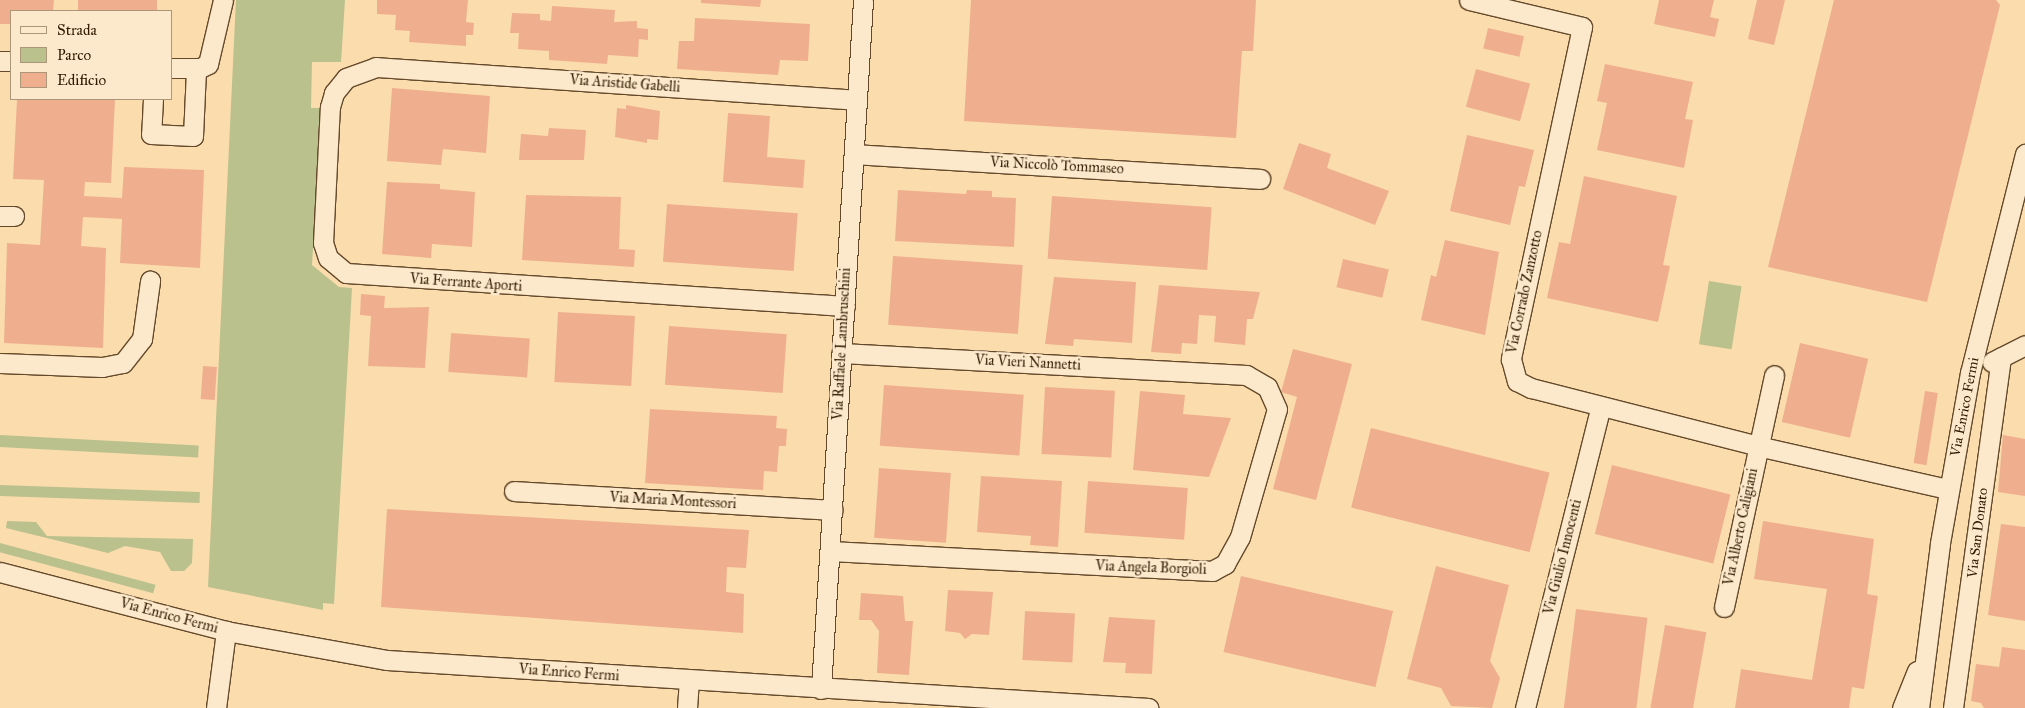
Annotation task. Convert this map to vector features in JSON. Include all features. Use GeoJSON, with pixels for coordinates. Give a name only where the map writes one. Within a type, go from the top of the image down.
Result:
{"type":"FeatureCollection","features":[{"type":"Feature","properties":{"kind":"street"},"geometry":{"type":"LineString","coordinates":[[172,68],[196,69],[208,64],[212,57],[214,29],[223,0]]}},
{"type":"Feature","properties":{"kind":"street","name":"Via Raffaele Lambruschini"},"geometry":{"type":"LineString","coordinates":[[821,688],[863,0]]}},
{"type":"Feature","properties":{"kind":"street","name":"Via Corrado Zanzotto"},"geometry":{"type":"LineString","coordinates":[[1469,0],[1582,27],[1510,367],[1522,385],[1758,446],[1948,489]]}},
{"type":"Feature","properties":{"kind":"street","name":"Via Aristide Gabelli"},"geometry":{"type":"LineString","coordinates":[[392,68],[857,100]]}},
{"type":"Feature","properties":{"kind":"street","name":"Via Ferrante Aporti"},"geometry":{"type":"LineString","coordinates":[[392,68],[357,72],[339,85],[331,99],[324,243],[328,258],[346,273],[845,306]]}},
{"type":"Feature","properties":{"kind":"street"},"geometry":{"type":"LineString","coordinates":[[153,100],[151,134],[193,136],[196,69]]}},
{"type":"Feature","properties":{"kind":"street","name":"Via Niccolò Tommaseo"},"geometry":{"type":"LineString","coordinates":[[854,154],[1260,179]]}},
{"type":"Feature","properties":{"kind":"street","name":"Via Enrico Fermi"},"geometry":{"type":"LineString","coordinates":[[1921,663],[1948,489],[1970,373],[2025,154]]}},
{"type":"Feature","properties":{"kind":"street"},"geometry":{"type":"LineString","coordinates":[[0,363],[102,367],[123,364],[142,339],[150,281]]}},
{"type":"Feature","properties":{"kind":"street"},"geometry":{"type":"LineString","coordinates":[[1970,373],[2025,345]]}},
{"type":"Feature","properties":{"kind":"street","name":"Via Vieri Nannetti"},"geometry":{"type":"LineString","coordinates":[[842,353],[1214,373]]}},
{"type":"Feature","properties":{"kind":"street","name":"Via San Donato"},"geometry":{"type":"LineString","coordinates":[[1953,708],[2001,357]]}},
{"type":"Feature","properties":{"kind":"street","name":"Via Angela Borgioli"},"geometry":{"type":"LineString","coordinates":[[830,551],[1194,572],[1219,568],[1231,557],[1240,537],[1277,409],[1273,394],[1259,381],[1214,373]]}},
{"type":"Feature","properties":{"kind":"street","name":"Via Alberto Caligiani"},"geometry":{"type":"LineString","coordinates":[[1724,608],[1774,375]]}},
{"type":"Feature","properties":{"kind":"street","name":"Via Giulio Innocenti"},"geometry":{"type":"LineString","coordinates":[[1525,708],[1601,406]]}},
{"type":"Feature","properties":{"kind":"street","name":"Via Maria Montessori"},"geometry":{"type":"LineString","coordinates":[[514,491],[832,510]]}},
{"type":"Feature","properties":{"kind":"street","name":"Via Enrico Fermi"},"geometry":{"type":"LineString","coordinates":[[0,572],[226,631],[387,660],[1148,708]]}},
{"type":"Feature","properties":{"kind":"street"},"geometry":{"type":"LineString","coordinates":[[216,708],[226,631]]}},
{"type":"Feature","properties":{"kind":"street"},"geometry":{"type":"LineString","coordinates":[[1902,708],[1921,663]]}},
{"type":"Feature","properties":{"kind":"street"},"geometry":{"type":"LineString","coordinates":[[1919,708],[1921,663]]}},
{"type":"Feature","properties":{"kind":"street"},"geometry":{"type":"LineString","coordinates":[[688,708],[690,680]]}},
{"type":"Feature","properties":{"kind":"green space"},"geometry":{"type":"Polygon","coordinates":[[[236,0],[345,0],[341,62],[312,62],[311,108],[321,108],[312,265],[339,287],[352,288],[334,604],[323,603],[323,610],[208,587],[236,0]]]}},
{"type":"Feature","properties":{"kind":"green space"},"geometry":{"type":"Polygon","coordinates":[[[1709,281],[1742,286],[1732,349],[1699,344],[1709,281]]]}},
{"type":"Feature","properties":{"kind":"green space"},"geometry":{"type":"Polygon","coordinates":[[[0,435],[199,445],[198,457],[0,447],[0,435]]]}},
{"type":"Feature","properties":{"kind":"green space"},"geometry":{"type":"Polygon","coordinates":[[[0,485],[200,492],[199,503],[0,496],[0,485]]]}},
{"type":"Feature","properties":{"kind":"green space"},"geometry":{"type":"Polygon","coordinates":[[[7,521],[36,522],[47,536],[193,539],[192,563],[184,571],[171,571],[160,552],[125,546],[108,553],[6,528],[7,521]]]}},
{"type":"Feature","properties":{"kind":"green space"},"geometry":{"type":"Polygon","coordinates":[[[0,543],[156,585],[153,593],[0,552],[0,543]]]}},
{"type":"Feature","properties":{"kind":"building"},"geometry":{"type":"Polygon","coordinates":[[[0,0],[54,0],[53,10],[10,10],[10,24],[0,24],[0,0]]]}},
{"type":"Feature","properties":{"kind":"building"},"geometry":{"type":"Polygon","coordinates":[[[78,0],[157,0],[157,10],[78,10],[78,0]]]}},
{"type":"Feature","properties":{"kind":"building"},"geometry":{"type":"Polygon","coordinates":[[[377,0],[468,0],[466,22],[474,23],[473,35],[466,35],[466,46],[409,42],[410,31],[395,30],[396,15],[377,14],[377,0]]]}},
{"type":"Feature","properties":{"kind":"building"},"geometry":{"type":"Polygon","coordinates":[[[701,0],[761,0],[760,7],[701,3],[701,0]]]}},
{"type":"Feature","properties":{"kind":"building"},"geometry":{"type":"Polygon","coordinates":[[[971,0],[1256,0],[1253,51],[1242,51],[1236,138],[964,121],[971,0]]]}},
{"type":"Feature","properties":{"kind":"building"},"geometry":{"type":"Polygon","coordinates":[[[1659,0],[1714,0],[1710,17],[1719,19],[1715,37],[1654,24],[1659,0]]]}},
{"type":"Feature","properties":{"kind":"building"},"geometry":{"type":"Polygon","coordinates":[[[1757,0],[1785,0],[1774,45],[1748,39],[1757,0]]]}},
{"type":"Feature","properties":{"kind":"building"},"geometry":{"type":"Polygon","coordinates":[[[1834,0],[1996,0],[2000,5],[1927,302],[1768,267],[1834,0]]]}},
{"type":"Feature","properties":{"kind":"building"},"geometry":{"type":"Polygon","coordinates":[[[552,6],[615,10],[614,22],[637,21],[637,28],[648,29],[648,40],[639,39],[638,57],[608,55],[607,64],[549,60],[549,51],[518,49],[519,33],[510,33],[512,13],[540,14],[540,20],[551,21],[552,6]]]}},
{"type":"Feature","properties":{"kind":"building"},"geometry":{"type":"Polygon","coordinates":[[[695,18],[810,24],[808,61],[780,60],[778,75],[677,69],[679,41],[694,41],[695,18]]]}},
{"type":"Feature","properties":{"kind":"building"},"geometry":{"type":"Polygon","coordinates":[[[1488,28],[1524,36],[1519,57],[1483,48],[1488,28]]]}},
{"type":"Feature","properties":{"kind":"building"},"geometry":{"type":"Polygon","coordinates":[[[1605,64],[1693,82],[1685,119],[1693,120],[1684,168],[1597,150],[1607,103],[1597,101],[1605,64]]]}},
{"type":"Feature","properties":{"kind":"building"},"geometry":{"type":"Polygon","coordinates":[[[1476,69],[1530,83],[1520,121],[1466,107],[1476,69]]]}},
{"type":"Feature","properties":{"kind":"building"},"geometry":{"type":"Polygon","coordinates":[[[392,88],[490,96],[486,153],[443,149],[441,165],[387,161],[392,88]]]}},
{"type":"Feature","properties":{"kind":"building"},"geometry":{"type":"Polygon","coordinates":[[[17,100],[115,100],[111,183],[85,182],[84,196],[122,198],[124,167],[204,170],[200,268],[120,263],[122,219],[83,217],[81,246],[106,248],[103,348],[4,343],[7,243],[40,245],[44,180],[13,179],[17,100]]]}},
{"type":"Feature","properties":{"kind":"building"},"geometry":{"type":"Polygon","coordinates":[[[626,105],[660,111],[658,140],[647,139],[647,143],[615,137],[617,108],[626,109],[626,105]]]}},
{"type":"Feature","properties":{"kind":"building"},"geometry":{"type":"Polygon","coordinates":[[[728,113],[770,116],[767,157],[805,160],[803,188],[723,182],[728,113]]]}},
{"type":"Feature","properties":{"kind":"building"},"geometry":{"type":"Polygon","coordinates":[[[549,128],[586,130],[584,160],[519,160],[521,134],[548,136],[549,128]]]}},
{"type":"Feature","properties":{"kind":"building"},"geometry":{"type":"Polygon","coordinates":[[[1467,135],[1534,150],[1525,187],[1519,186],[1510,225],[1450,211],[1467,135]]]}},
{"type":"Feature","properties":{"kind":"building"},"geometry":{"type":"Polygon","coordinates":[[[1299,143],[1331,154],[1327,168],[1389,191],[1375,225],[1283,189],[1299,143]]]}},
{"type":"Feature","properties":{"kind":"building"},"geometry":{"type":"Polygon","coordinates":[[[1584,176],[1677,196],[1663,265],[1670,266],[1658,322],[1547,298],[1559,242],[1570,244],[1584,176]]]}},
{"type":"Feature","properties":{"kind":"building"},"geometry":{"type":"Polygon","coordinates":[[[387,182],[440,184],[440,189],[475,192],[472,247],[432,244],[431,258],[382,254],[387,182]]]}},
{"type":"Feature","properties":{"kind":"building"},"geometry":{"type":"Polygon","coordinates":[[[898,190],[966,194],[967,190],[992,191],[992,197],[1016,198],[1014,247],[895,241],[898,190]]]}},
{"type":"Feature","properties":{"kind":"building"},"geometry":{"type":"Polygon","coordinates":[[[526,195],[621,197],[619,249],[635,250],[634,267],[522,260],[526,195]]]}},
{"type":"Feature","properties":{"kind":"building"},"geometry":{"type":"Polygon","coordinates":[[[1052,196],[1212,207],[1207,270],[1048,259],[1052,196]]]}},
{"type":"Feature","properties":{"kind":"building"},"geometry":{"type":"Polygon","coordinates":[[[667,204],[798,213],[794,271],[663,262],[667,204]]]}},
{"type":"Feature","properties":{"kind":"building"},"geometry":{"type":"Polygon","coordinates":[[[1445,240],[1499,252],[1485,335],[1421,320],[1431,275],[1436,277],[1445,240]]]}},
{"type":"Feature","properties":{"kind":"building"},"geometry":{"type":"Polygon","coordinates":[[[893,256],[1023,265],[1018,334],[888,325],[893,256]]]}},
{"type":"Feature","properties":{"kind":"building"},"geometry":{"type":"Polygon","coordinates":[[[1343,259],[1389,270],[1382,298],[1336,287],[1343,259]]]}},
{"type":"Feature","properties":{"kind":"building"},"geometry":{"type":"Polygon","coordinates":[[[1054,277],[1136,282],[1132,343],[1074,339],[1073,346],[1045,344],[1054,277]]]}},
{"type":"Feature","properties":{"kind":"building"},"geometry":{"type":"Polygon","coordinates":[[[1159,285],[1260,292],[1253,319],[1247,319],[1245,345],[1214,342],[1216,316],[1199,315],[1197,344],[1182,343],[1181,354],[1151,352],[1159,285]]]}},
{"type":"Feature","properties":{"kind":"building"},"geometry":{"type":"Polygon","coordinates":[[[361,294],[385,296],[384,308],[429,307],[425,368],[368,366],[371,316],[360,315],[361,294]]]}},
{"type":"Feature","properties":{"kind":"building"},"geometry":{"type":"Polygon","coordinates":[[[558,312],[635,316],[631,386],[554,382],[558,312]]]}},
{"type":"Feature","properties":{"kind":"building"},"geometry":{"type":"Polygon","coordinates":[[[669,326],[787,334],[783,393],[665,385],[669,326]]]}},
{"type":"Feature","properties":{"kind":"building"},"geometry":{"type":"Polygon","coordinates":[[[451,333],[530,339],[527,377],[448,372],[451,333]]]}},
{"type":"Feature","properties":{"kind":"building"},"geometry":{"type":"Polygon","coordinates":[[[1800,343],[1868,359],[1850,438],[1782,422],[1800,343]]]}},
{"type":"Feature","properties":{"kind":"building"},"geometry":{"type":"Polygon","coordinates":[[[1293,349],[1352,364],[1316,500],[1273,489],[1297,397],[1281,392],[1293,349]]]}},
{"type":"Feature","properties":{"kind":"building"},"geometry":{"type":"Polygon","coordinates":[[[203,366],[217,367],[215,400],[201,399],[203,366]]]}},
{"type":"Feature","properties":{"kind":"building"},"geometry":{"type":"Polygon","coordinates":[[[884,385],[1024,395],[1019,456],[880,446],[884,385]]]}},
{"type":"Feature","properties":{"kind":"building"},"geometry":{"type":"Polygon","coordinates":[[[1045,387],[1115,391],[1111,458],[1041,454],[1045,387]]]}},
{"type":"Feature","properties":{"kind":"building"},"geometry":{"type":"Polygon","coordinates":[[[1140,391],[1185,395],[1183,414],[1231,418],[1209,477],[1133,470],[1140,391]]]}},
{"type":"Feature","properties":{"kind":"building"},"geometry":{"type":"Polygon","coordinates":[[[1925,391],[1938,393],[1926,465],[1914,463],[1925,391]]]}},
{"type":"Feature","properties":{"kind":"building"},"geometry":{"type":"Polygon","coordinates":[[[650,409],[777,416],[776,428],[787,429],[786,446],[779,446],[777,472],[764,471],[763,490],[645,483],[650,409]]]}},
{"type":"Feature","properties":{"kind":"building"},"geometry":{"type":"Polygon","coordinates":[[[1371,428],[1550,473],[1530,552],[1351,508],[1371,428]]]}},
{"type":"Feature","properties":{"kind":"building"},"geometry":{"type":"Polygon","coordinates":[[[2003,435],[2025,439],[2025,496],[1998,492],[2003,435]]]}},
{"type":"Feature","properties":{"kind":"building"},"geometry":{"type":"Polygon","coordinates":[[[1612,465],[1730,495],[1713,563],[1595,534],[1612,465]]]}},
{"type":"Feature","properties":{"kind":"building"},"geometry":{"type":"Polygon","coordinates":[[[879,468],[951,473],[946,543],[874,538],[879,468]]]}},
{"type":"Feature","properties":{"kind":"building"},"geometry":{"type":"Polygon","coordinates":[[[981,476],[1062,481],[1058,547],[1030,545],[1031,536],[977,532],[981,476]]]}},
{"type":"Feature","properties":{"kind":"building"},"geometry":{"type":"Polygon","coordinates":[[[1088,481],[1188,488],[1184,540],[1084,533],[1088,481]]]}},
{"type":"Feature","properties":{"kind":"building"},"geometry":{"type":"Polygon","coordinates":[[[387,509],[749,530],[746,568],[727,567],[726,592],[744,594],[743,633],[381,607],[387,509]]]}},
{"type":"Feature","properties":{"kind":"building"},"geometry":{"type":"Polygon","coordinates":[[[1763,521],[1874,539],[1867,594],[1878,596],[1864,689],[1852,687],[1849,708],[1735,708],[1741,669],[1812,680],[1827,589],[1754,579],[1763,521]]]}},
{"type":"Feature","properties":{"kind":"building"},"geometry":{"type":"Polygon","coordinates":[[[2001,524],[2025,527],[2025,621],[1988,615],[2001,524]]]}},
{"type":"Feature","properties":{"kind":"building"},"geometry":{"type":"Polygon","coordinates":[[[1436,566],[1509,585],[1490,661],[1500,678],[1492,708],[1451,706],[1441,688],[1407,679],[1436,566]]]}},
{"type":"Feature","properties":{"kind":"building"},"geometry":{"type":"Polygon","coordinates":[[[1241,576],[1393,611],[1375,687],[1223,652],[1241,576]]]}},
{"type":"Feature","properties":{"kind":"building"},"geometry":{"type":"Polygon","coordinates":[[[948,590],[993,592],[989,635],[972,634],[965,639],[960,633],[945,631],[948,590]]]}},
{"type":"Feature","properties":{"kind":"building"},"geometry":{"type":"Polygon","coordinates":[[[861,593],[903,596],[905,621],[913,621],[909,675],[877,673],[879,631],[871,620],[859,620],[861,593]]]}},
{"type":"Feature","properties":{"kind":"building"},"geometry":{"type":"Polygon","coordinates":[[[1576,609],[1647,618],[1636,708],[1564,708],[1576,609]]]}},
{"type":"Feature","properties":{"kind":"building"},"geometry":{"type":"Polygon","coordinates":[[[1025,611],[1075,614],[1072,663],[1022,660],[1025,611]]]}},
{"type":"Feature","properties":{"kind":"building"},"geometry":{"type":"Polygon","coordinates":[[[1109,617],[1155,620],[1152,674],[1125,673],[1126,663],[1103,662],[1109,617]]]}},
{"type":"Feature","properties":{"kind":"building"},"geometry":{"type":"Polygon","coordinates":[[[1665,625],[1706,632],[1693,708],[1650,708],[1665,625]]]}},
{"type":"Feature","properties":{"kind":"building"},"geometry":{"type":"Polygon","coordinates":[[[2002,647],[2025,650],[2025,708],[1984,708],[1981,703],[1971,701],[1976,664],[1999,667],[2002,647]]]}}]}
